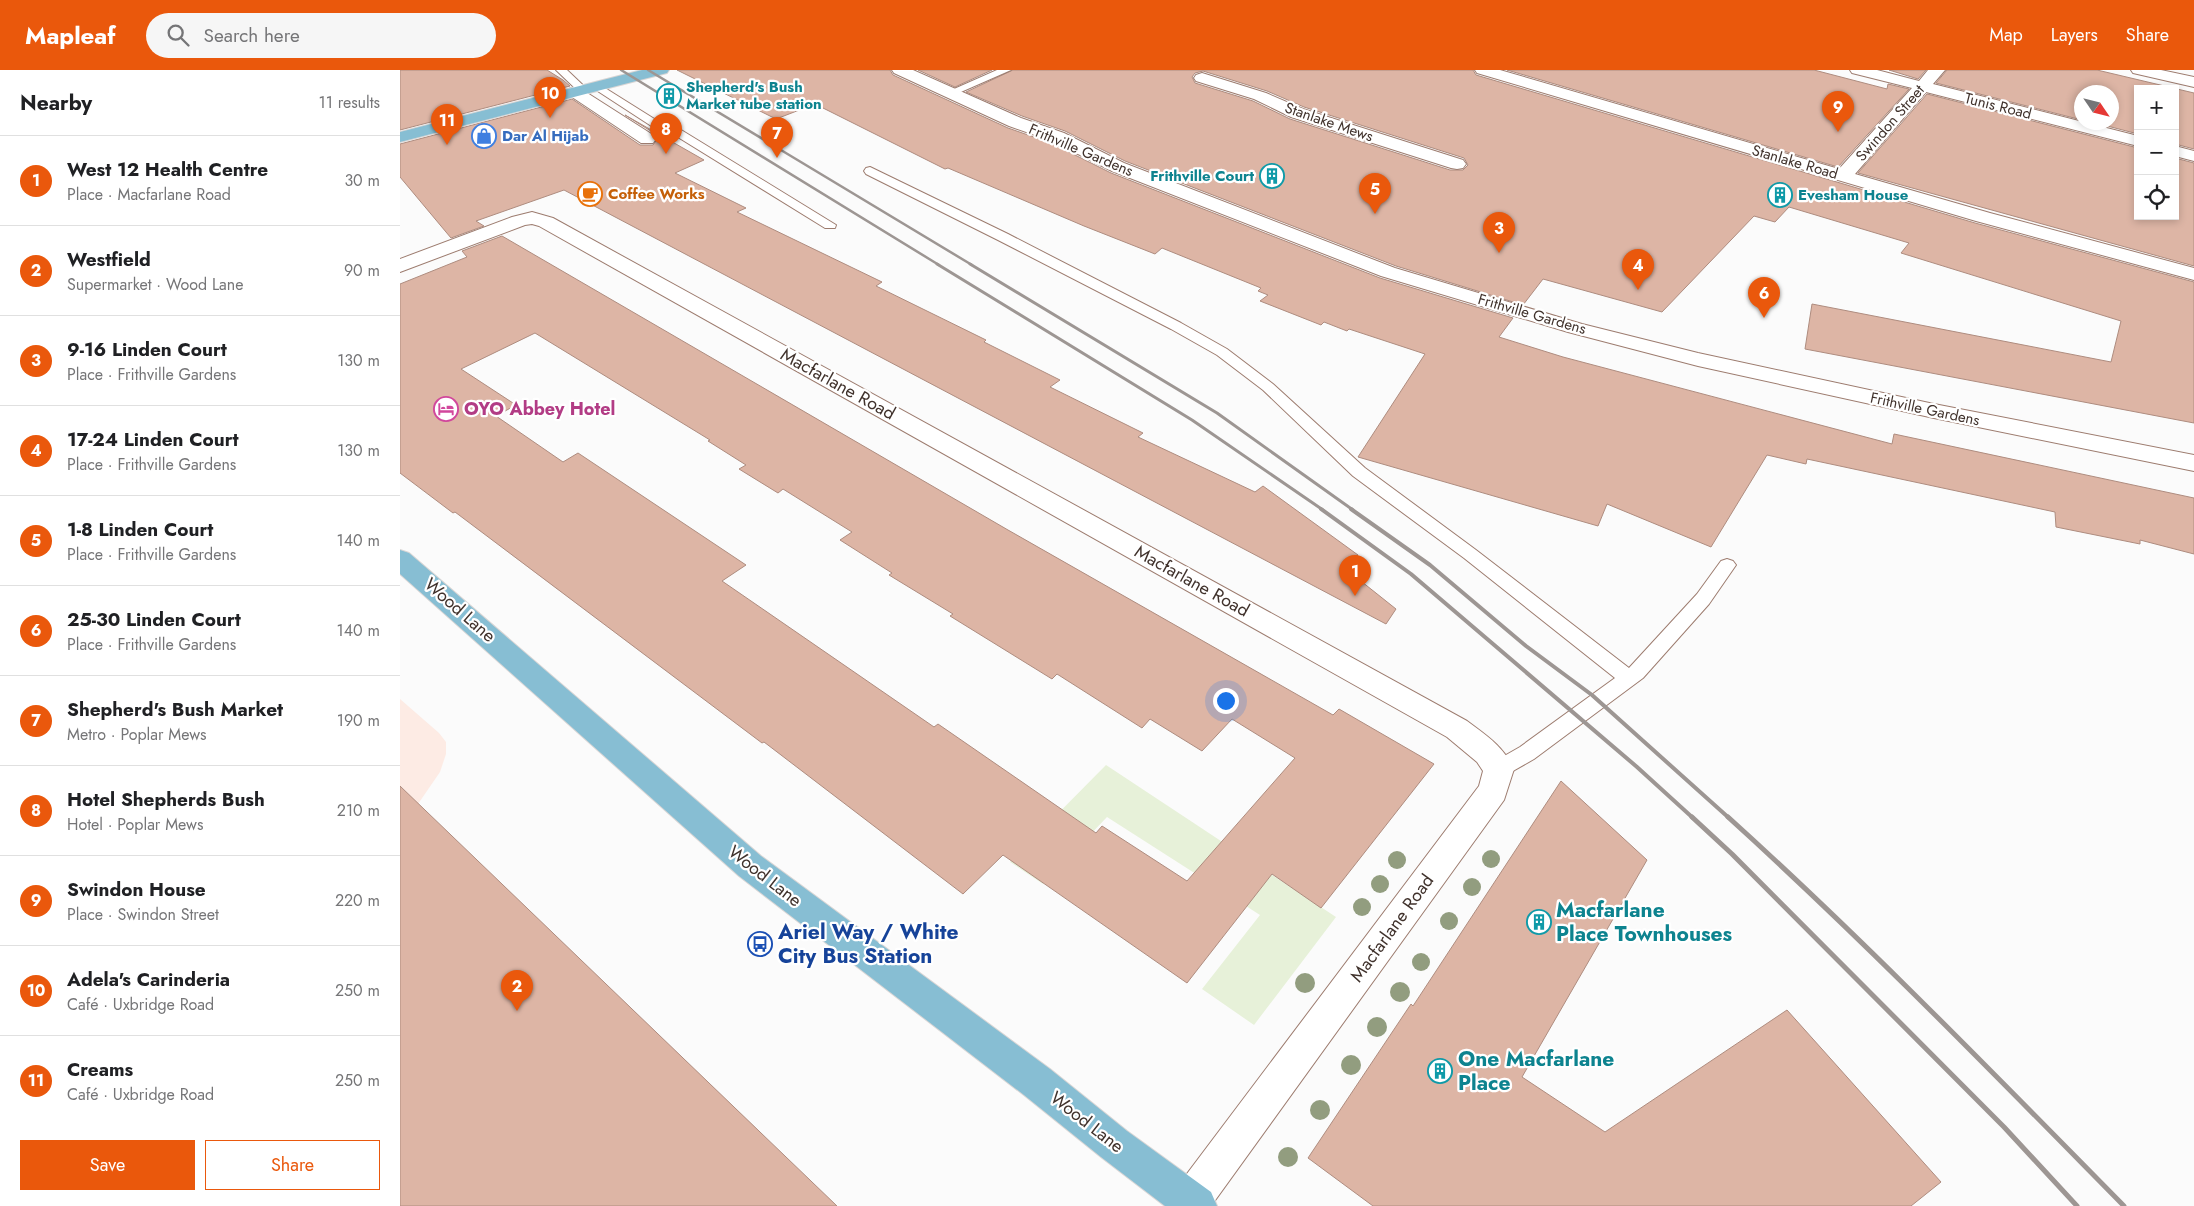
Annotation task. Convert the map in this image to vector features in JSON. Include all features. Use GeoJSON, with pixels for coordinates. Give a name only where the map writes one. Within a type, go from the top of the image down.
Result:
{"type":"FeatureCollection","features":[{"type":"Feature","properties":{"kind":"main road"},"geometry":{"type":"LineString","coordinates":[[400,137],[661,70]]}},
{"type":"Feature","properties":{"kind":"main road","name":"Wood Lane"},"geometry":{"type":"LineString","coordinates":[[400,559],[750,866],[1194,1203]]}},
{"type":"Feature","properties":{"kind":"street","name":"Frithville Gardens"},"geometry":{"type":"LineString","coordinates":[[900,70],[1015,122],[1058,137],[1118,167],[1388,272],[1575,328],[1698,359],[1924,409],[2194,462]]}},
{"type":"Feature","properties":{"kind":"street","name":"Stanlake Road"},"geometry":{"type":"LineString","coordinates":[[1483,70],[1843,176],[2194,274]]}},
{"type":"Feature","properties":{"kind":"street","name":"Tunis Road"},"geometry":{"type":"LineString","coordinates":[[1858,70],[2134,140]]}},
{"type":"Feature","properties":{"kind":"street","name":"Swindon Street"},"geometry":{"type":"LineString","coordinates":[[1843,176],[1937,70]]}},
{"type":"Feature","properties":{"kind":"street"},"geometry":{"type":"LineString","coordinates":[[2139,70],[2189,77]]}},
{"type":"Feature","properties":{"kind":"street","name":"Stanlake Mews"},"geometry":{"type":"LineString","coordinates":[[1202,77],[1260,96],[1297,113],[1458,164]]}},
{"type":"Feature","properties":{"kind":"street"},"geometry":{"type":"LineString","coordinates":[[585,90],[647,139]]}},
{"type":"Feature","properties":{"kind":"street"},"geometry":{"type":"LineString","coordinates":[[2179,152],[2194,156]]}},
{"type":"Feature","properties":{"kind":"street","name":"Macfarlane Road"},"geometry":{"type":"LineString","coordinates":[[401,264],[519,221],[532,218],[546,222],[1457,730],[1488,753],[1499,769],[1493,791],[1194,1203]]}},
{"type":"Feature","properties":{"kind":"lane"},"geometry":{"type":"LineString","coordinates":[[561,70],[585,90],[663,129],[669,127],[830,225]]}},
{"type":"Feature","properties":{"kind":"lane"},"geometry":{"type":"LineString","coordinates":[[950,94],[1006,70]]}},
{"type":"Feature","properties":{"kind":"lane"},"geometry":{"type":"LineString","coordinates":[[870,171],[1038,255],[1176,326],[1222,352],[1268,386],[1320,430],[1359,472],[1470,554],[1629,678]]}},
{"type":"Feature","properties":{"kind":"lane"},"geometry":{"type":"LineString","coordinates":[[1499,769],[1528,753],[1629,678],[1703,599],[1727,565]]}},
{"type":"Feature","properties":{"kind":"shaded area"},"geometry":{"type":"Polygon","coordinates":[[[400,699],[439,733],[446,742],[446,754],[440,772],[418,804],[400,817],[400,699]]]}},
{"type":"Feature","properties":{"kind":"green space"},"geometry":{"type":"Polygon","coordinates":[[[1106,765],[1336,917],[1254,1025],[1202,989],[1260,915],[1107,817],[1043,884],[1010,862],[1106,765]]]}},
{"type":"Feature","properties":{"kind":"building"},"geometry":{"type":"Polygon","coordinates":[[[400,70],[547,70],[570,86],[400,130],[400,70]]]}},
{"type":"Feature","properties":{"kind":"building"},"geometry":{"type":"Polygon","coordinates":[[[677,70],[890,70],[893,75],[1008,128],[1051,143],[1111,173],[1380,278],[1513,318],[1499,337],[1563,357],[1892,444],[1894,434],[2194,498],[2194,554],[2140,540],[2140,544],[2056,527],[2055,512],[1807,459],[1806,464],[1767,455],[1711,547],[1607,504],[1598,526],[1358,457],[1425,354],[1349,329],[1347,331],[1324,322],[1321,325],[1260,301],[1268,295],[1258,291],[1261,288],[1162,248],[1155,254],[948,168],[945,169],[815,104],[776,119],[677,70]]]}},
{"type":"Feature","properties":{"kind":"building"},"geometry":{"type":"Polygon","coordinates":[[[918,70],[992,70],[955,87],[918,70]]]}},
{"type":"Feature","properties":{"kind":"building"},"geometry":{"type":"Polygon","coordinates":[[[1013,70],[1473,70],[1476,75],[1975,223],[2194,282],[2194,423],[1805,349],[1812,304],[2111,362],[2121,321],[1901,253],[1909,243],[1789,207],[1775,222],[1754,216],[1662,312],[1543,279],[1523,305],[1396,266],[1125,161],[1065,131],[1022,116],[966,92],[1013,70]],[[1203,71],[1195,73],[1192,77],[1195,83],[1253,101],[1290,119],[1450,170],[1463,170],[1468,165],[1464,158],[1304,107],[1267,91],[1203,71]]]}},
{"type":"Feature","properties":{"kind":"building"},"geometry":{"type":"Polygon","coordinates":[[[1507,70],[1814,70],[1887,89],[1888,84],[1909,89],[1838,167],[1507,70]]]}},
{"type":"Feature","properties":{"kind":"building"},"geometry":{"type":"Polygon","coordinates":[[[1889,70],[1926,70],[1918,79],[1889,70]]]}},
{"type":"Feature","properties":{"kind":"building"},"geometry":{"type":"Polygon","coordinates":[[[1947,70],[2097,70],[2160,85],[2134,85],[2134,133],[2119,129],[2119,85],[2074,85],[2074,118],[1936,83],[1947,70]]]}},
{"type":"Feature","properties":{"kind":"building"},"geometry":{"type":"Polygon","coordinates":[[[2179,89],[2194,93],[2194,149],[2179,145],[2179,89]]]}},
{"type":"Feature","properties":{"kind":"building"},"geometry":{"type":"Polygon","coordinates":[[[1927,94],[2134,147],[2134,220],[2179,220],[2179,159],[2194,163],[2194,266],[1858,173],[1927,94]]]}},
{"type":"Feature","properties":{"kind":"building"},"geometry":{"type":"Polygon","coordinates":[[[572,99],[640,145],[653,145],[658,138],[654,133],[625,115],[704,160],[675,173],[746,208],[737,212],[882,282],[876,286],[986,340],[984,342],[1060,380],[1050,387],[1143,433],[1138,437],[1255,492],[1263,486],[1358,555],[1342,566],[1396,609],[1386,624],[564,190],[476,221],[484,226],[451,238],[400,177],[400,144],[572,99]]]}},
{"type":"Feature","properties":{"kind":"building"},"geometry":{"type":"Polygon","coordinates":[[[502,236],[1008,530],[1333,715],[1339,709],[1434,764],[1321,908],[1272,874],[1187,983],[1003,855],[963,894],[764,742],[762,743],[455,512],[453,513],[400,473],[400,284],[467,257],[462,251],[502,236]],[[535,333],[461,369],[516,405],[496,416],[563,462],[578,453],[746,565],[722,581],[934,727],[938,724],[1096,833],[1102,826],[1187,881],[1295,758],[1232,719],[1202,751],[1150,719],[1142,728],[1057,674],[1052,679],[950,616],[953,614],[889,575],[892,573],[840,540],[852,532],[783,489],[778,493],[739,469],[746,465],[708,441],[710,440],[535,333]]]}},
{"type":"Feature","properties":{"kind":"building","name":"One Macfarlane Place"},"geometry":{"type":"Polygon","coordinates":[[[1561,781],[1647,860],[1522,1077],[1605,1132],[1787,1010],[1941,1182],[1911,1206],[1373,1206],[1308,1158],[1411,1004],[1413,1006],[1561,781]]]}},
{"type":"Feature","properties":{"kind":"building"},"geometry":{"type":"Polygon","coordinates":[[[400,786],[837,1206],[400,1206],[400,786]]]}},
{"type":"Feature","properties":{"kind":"railway"},"geometry":{"type":"LineString","coordinates":[[621,70],[939,265]]}},
{"type":"Feature","properties":{"kind":"railway"},"geometry":{"type":"LineString","coordinates":[[648,70],[972,265]]}},
{"type":"Feature","properties":{"kind":"railway"},"geometry":{"type":"LineString","coordinates":[[937,264],[1192,420],[1323,510]]}},
{"type":"Feature","properties":{"kind":"railway"},"geometry":{"type":"LineString","coordinates":[[970,264],[1217,413],[1353,510]]}},
{"type":"Feature","properties":{"kind":"railway"},"geometry":{"type":"LineString","coordinates":[[1321,509],[1411,574],[1637,767],[1693,818]]}},
{"type":"Feature","properties":{"kind":"railway"},"geometry":{"type":"LineString","coordinates":[[1351,509],[1430,565],[1526,646],[1592,695],[1729,818]]}},
{"type":"Feature","properties":{"kind":"railway"},"geometry":{"type":"LineString","coordinates":[[1692,817],[1732,854],[2004,1127],[2077,1206]]}},
{"type":"Feature","properties":{"kind":"railway"},"geometry":{"type":"LineString","coordinates":[[1728,817],[1879,960],[2124,1206]]}},
{"type":"Feature","properties":{"kind":"place","name":"Shepherd's Bush Market tube station"},"geometry":{"type":"Point","coordinates":[669,96]}},
{"type":"Feature","properties":{"kind":"place","name":"Adela's Carinderia"},"geometry":{"type":"Point","coordinates":[550,118]}},
{"type":"Feature","properties":{"kind":"place","name":"Swindon House"},"geometry":{"type":"Point","coordinates":[1838,132]}},
{"type":"Feature","properties":{"kind":"place","name":"Dar Al Hijab"},"geometry":{"type":"Point","coordinates":[484,136]}},
{"type":"Feature","properties":{"kind":"place","name":"Creams"},"geometry":{"type":"Point","coordinates":[447,145]}},
{"type":"Feature","properties":{"kind":"place","name":"Hotel Shepherds Bush"},"geometry":{"type":"Point","coordinates":[666,154]}},
{"type":"Feature","properties":{"kind":"place","name":"Shepherd's Bush Market"},"geometry":{"type":"Point","coordinates":[777,158]}},
{"type":"Feature","properties":{"kind":"place","name":"Frithville Court"},"geometry":{"type":"Point","coordinates":[1272,176]}},
{"type":"Feature","properties":{"kind":"place","name":"Coffee Works"},"geometry":{"type":"Point","coordinates":[590,194]}},
{"type":"Feature","properties":{"kind":"place","name":"Evesham House"},"geometry":{"type":"Point","coordinates":[1780,195]}},
{"type":"Feature","properties":{"kind":"place","name":"1-8 Linden Court"},"geometry":{"type":"Point","coordinates":[1375,214]}},
{"type":"Feature","properties":{"kind":"place","name":"9-16 Linden Court"},"geometry":{"type":"Point","coordinates":[1499,253]}},
{"type":"Feature","properties":{"kind":"place","name":"17-24 Linden Court"},"geometry":{"type":"Point","coordinates":[1638,290]}},
{"type":"Feature","properties":{"kind":"place","name":"25-30 Linden Court"},"geometry":{"type":"Point","coordinates":[1764,318]}},
{"type":"Feature","properties":{"kind":"place","name":"OYO Abbey Hotel"},"geometry":{"type":"Point","coordinates":[446,409]}},
{"type":"Feature","properties":{"kind":"place","name":"West 12 Health Centre"},"geometry":{"type":"Point","coordinates":[1355,596]}},
{"type":"Feature","properties":{"kind":"place","name":"Macfarlane Place Townhouses"},"geometry":{"type":"Point","coordinates":[1539,922]}},
{"type":"Feature","properties":{"kind":"place","name":"Ariel Way / White City Bus Station"},"geometry":{"type":"Point","coordinates":[760,944]}},
{"type":"Feature","properties":{"kind":"place","name":"Westfield"},"geometry":{"type":"Point","coordinates":[517,1011]}},
{"type":"Feature","properties":{"kind":"place","name":"One Macfarlane Place"},"geometry":{"type":"Point","coordinates":[1440,1071]}}]}
